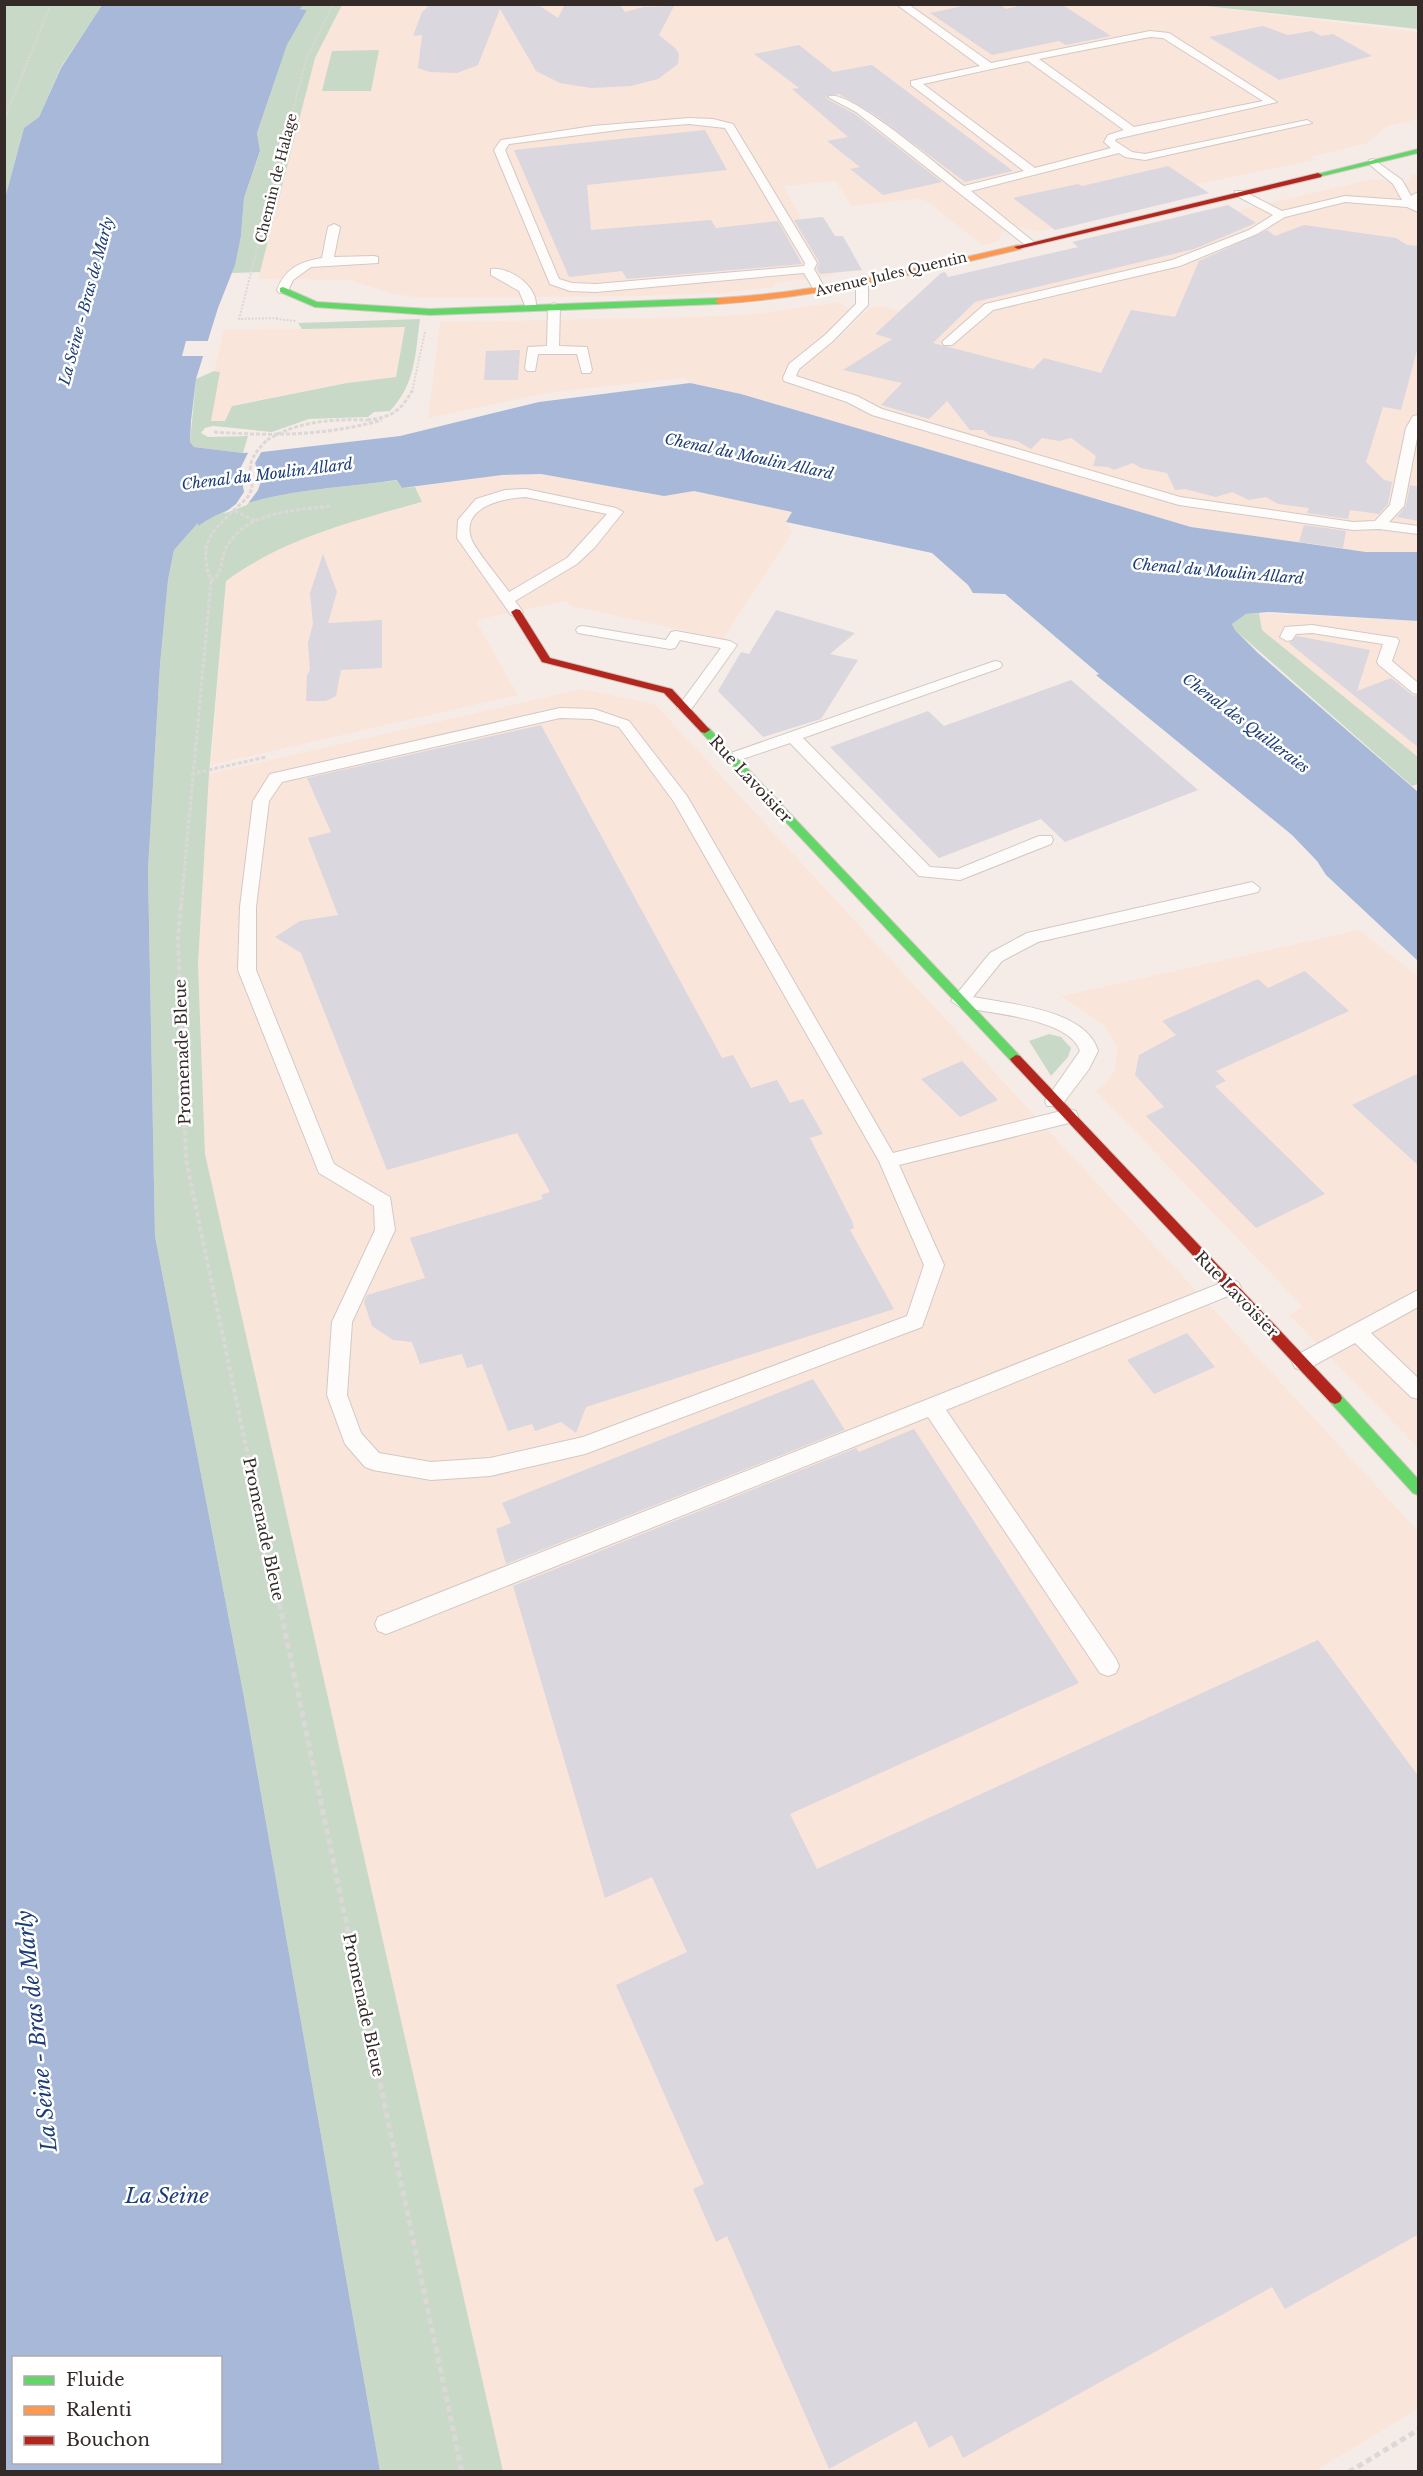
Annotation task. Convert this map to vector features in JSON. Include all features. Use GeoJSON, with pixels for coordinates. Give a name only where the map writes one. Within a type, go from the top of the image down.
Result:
{"type":"FeatureCollection","features":[{"type":"Feature","properties":{"kind":"street","name":"Avenue Jules Quentin"},"geometry":{"type":"LineString","coordinates":[[283,290],[315,304],[430,312],[753,300],[821,292],[1373,162],[1416,155]]}},
{"type":"Feature","properties":{"kind":"street","name":"Rue Lavoisier"},"geometry":{"type":"LineString","coordinates":[[516,612],[546,660],[668,691],[1302,1362],[1419,1489]]}},
{"type":"Feature","properties":{"kind":"lane"},"geometry":{"type":"LineString","coordinates":[[901,4],[989,67]]}},
{"type":"Feature","properties":{"kind":"lane"},"geometry":{"type":"LineString","coordinates":[[1033,172],[915,83],[1150,34],[1165,35],[1272,102],[1112,137],[1109,142],[1118,150],[1145,157],[1307,123]]}},
{"type":"Feature","properties":{"kind":"lane"},"geometry":{"type":"LineString","coordinates":[[1030,58],[1132,131]]}},
{"type":"Feature","properties":{"kind":"lane"},"geometry":{"type":"LineString","coordinates":[[833,97],[860,110],[1028,242]]}},
{"type":"Feature","properties":{"kind":"lane"},"geometry":{"type":"LineString","coordinates":[[675,122],[721,122],[729,126],[811,263],[808,269],[606,288],[570,287],[554,281],[499,150],[505,142],[515,139],[675,122]]}},
{"type":"Feature","properties":{"kind":"lane"},"geometry":{"type":"LineString","coordinates":[[962,190],[1118,150]]}},
{"type":"Feature","properties":{"kind":"lane"},"geometry":{"type":"LineString","coordinates":[[1373,162],[1398,182],[1416,203]]}},
{"type":"Feature","properties":{"kind":"lane"},"geometry":{"type":"LineString","coordinates":[[1239,193],[1281,215]]}},
{"type":"Feature","properties":{"kind":"lane"},"geometry":{"type":"LineString","coordinates":[[948,342],[989,308],[1176,263],[1253,232],[1281,215],[1345,200],[1416,203]]}},
{"type":"Feature","properties":{"kind":"lane"},"geometry":{"type":"LineString","coordinates":[[327,260],[334,227]]}},
{"type":"Feature","properties":{"kind":"lane"},"geometry":{"type":"LineString","coordinates":[[283,290],[285,279],[292,271],[327,260],[374,260]]}},
{"type":"Feature","properties":{"kind":"lane"},"geometry":{"type":"LineString","coordinates":[[808,269],[821,292]]}},
{"type":"Feature","properties":{"kind":"lane"},"geometry":{"type":"LineString","coordinates":[[495,272],[518,281],[530,296],[531,308]]}},
{"type":"Feature","properties":{"kind":"lane"},"geometry":{"type":"LineString","coordinates":[[862,284],[862,304],[829,338],[793,367],[789,378],[852,399],[877,412],[1179,501],[1353,526],[1379,525],[1419,530]]}},
{"type":"Feature","properties":{"kind":"lane"},"geometry":{"type":"LineString","coordinates":[[553,350],[554,307]]}},
{"type":"Feature","properties":{"kind":"lane"},"geometry":{"type":"LineString","coordinates":[[531,368],[532,350],[583,350],[586,370]]}},
{"type":"Feature","properties":{"kind":"lane"},"geometry":{"type":"LineString","coordinates":[[1379,525],[1397,506],[1413,428],[1419,420]]}},
{"type":"Feature","properties":{"kind":"lane"},"geometry":{"type":"LineString","coordinates":[[507,600],[536,580],[572,561],[590,544],[616,512],[526,493],[505,494],[481,502],[465,520],[464,538],[507,600],[516,612]]}},
{"type":"Feature","properties":{"kind":"lane"},"geometry":{"type":"LineString","coordinates":[[583,630],[670,645],[676,635],[730,645],[685,708]]}},
{"type":"Feature","properties":{"kind":"lane"},"geometry":{"type":"LineString","coordinates":[[1287,638],[1290,630],[1312,630],[1392,641],[1384,662],[1419,690]]}},
{"type":"Feature","properties":{"kind":"lane"},"geometry":{"type":"LineString","coordinates":[[731,758],[995,665]]}},
{"type":"Feature","properties":{"kind":"lane"},"geometry":{"type":"LineString","coordinates":[[560,713],[594,714],[624,724],[681,800],[888,1161],[934,1265],[915,1321],[585,1445],[490,1467],[431,1471],[373,1461],[352,1438],[337,1395],[342,1322],[385,1230],[382,1202],[326,1168],[247,970],[248,907],[261,801],[276,778],[560,713]]}},
{"type":"Feature","properties":{"kind":"lane"},"geometry":{"type":"LineString","coordinates":[[793,737],[925,872],[960,875],[1045,840]]}},
{"type":"Feature","properties":{"kind":"lane"},"geometry":{"type":"LineString","coordinates":[[1054,1101],[1083,1064],[1089,1051],[1086,1040],[1078,1032],[1052,1020],[960,1001],[996,957],[1033,937],[1252,888]]}},
{"type":"Feature","properties":{"kind":"lane"},"geometry":{"type":"LineString","coordinates":[[888,1161],[1069,1116]]}},
{"type":"Feature","properties":{"kind":"lane"},"geometry":{"type":"LineString","coordinates":[[386,1624],[1231,1287]]}},
{"type":"Feature","properties":{"kind":"lane"},"geometry":{"type":"LineString","coordinates":[[1302,1362],[1419,1298]]}},
{"type":"Feature","properties":{"kind":"lane"},"geometry":{"type":"LineString","coordinates":[[1357,1332],[1419,1391]]}},
{"type":"Feature","properties":{"kind":"lane"},"geometry":{"type":"LineString","coordinates":[[932,1406],[1108,1666]]}},
{"type":"Feature","properties":{"kind":"path"},"geometry":{"type":"LineString","coordinates":[[4,120],[51,4]]}},
{"type":"Feature","properties":{"kind":"path","name":"Chemin de Halage"},"geometry":{"type":"LineString","coordinates":[[276,319],[239,319],[252,277],[306,60],[333,4]]}},
{"type":"Feature","properties":{"kind":"path"},"geometry":{"type":"LineString","coordinates":[[214,432],[262,437],[298,437],[342,431],[382,420],[396,413],[415,389],[425,332]]}},
{"type":"Feature","properties":{"kind":"path"},"geometry":{"type":"LineString","coordinates":[[332,506],[295,510],[244,525],[231,538],[224,552],[224,567],[220,576],[210,579],[204,560],[206,543],[214,530],[245,502],[251,491],[247,470],[249,458],[267,440],[293,427],[316,421],[382,420]]}},
{"type":"Feature","properties":{"kind":"path"},"geometry":{"type":"LineString","coordinates":[[262,437],[267,440]]}},
{"type":"Feature","properties":{"kind":"path"},"geometry":{"type":"LineString","coordinates":[[235,510],[256,521]]}},
{"type":"Feature","properties":{"kind":"path","name":"Promenade Bleue"},"geometry":{"type":"LineString","coordinates":[[210,579],[178,939],[186,1160],[462,2472]]}},
{"type":"Feature","properties":{"kind":"path"},"geometry":{"type":"LineString","coordinates":[[1349,2472],[1419,2430]]}},
{"type":"Feature","properties":{"kind":"shaded area"},"geometry":{"type":"Polygon","coordinates":[[[1186,4],[1418,32],[1418,119],[1386,127],[1367,143],[1311,157],[1315,160],[1155,193],[1148,206],[1038,232],[1019,227],[1001,233],[999,241],[982,245],[925,200],[914,199],[851,206],[836,181],[783,186],[834,276],[774,283],[775,287],[723,293],[636,296],[422,298],[393,294],[349,280],[258,279],[315,58],[342,5],[1186,4]]]}},
{"type":"Feature","properties":{"kind":"shaded area"},"geometry":{"type":"Polygon","coordinates":[[[1411,174],[1418,175],[1418,552],[1366,552],[1191,527],[741,394],[692,384],[684,378],[553,392],[428,418],[440,322],[697,317],[754,314],[840,302],[849,310],[824,335],[837,340],[869,308],[881,306],[899,311],[933,281],[1373,179],[1409,183],[1411,174]]]}},
{"type":"Feature","properties":{"kind":"shaded area"},"geometry":{"type":"Polygon","coordinates":[[[406,327],[396,378],[347,383],[232,405],[226,421],[210,421],[220,372],[214,371],[224,330],[406,327]]]}},
{"type":"Feature","properties":{"kind":"shaded area"},"geometry":{"type":"Polygon","coordinates":[[[541,474],[664,496],[694,491],[792,512],[786,522],[792,533],[723,639],[571,606],[566,601],[485,618],[476,621],[518,695],[211,765],[226,581],[247,565],[292,542],[355,520],[422,503],[415,487],[502,475],[541,474]]]}},
{"type":"Feature","properties":{"kind":"shaded area"},"geometry":{"type":"Polygon","coordinates":[[[1259,613],[1418,621],[1418,757],[1262,630],[1259,613]]]}},
{"type":"Feature","properties":{"kind":"shaded area"},"geometry":{"type":"Polygon","coordinates":[[[581,689],[655,704],[1418,1531],[1418,2409],[1315,2471],[503,2471],[205,1154],[198,964],[209,774],[581,689]]]}},
{"type":"Feature","properties":{"kind":"shaded area"},"geometry":{"type":"Polygon","coordinates":[[[1359,930],[1418,976],[1418,1448],[1289,1315],[1303,1307],[1096,1091],[1109,1079],[1115,1069],[1117,1047],[1105,1026],[1061,996],[1359,930]]]}},
{"type":"Feature","properties":{"kind":"green space"},"geometry":{"type":"Polygon","coordinates":[[[5,5],[102,5],[61,67],[39,117],[24,128],[5,198],[5,5]]]}},
{"type":"Feature","properties":{"kind":"green space"},"geometry":{"type":"Polygon","coordinates":[[[303,5],[342,5],[315,58],[260,272],[232,273],[241,236],[244,198],[260,152],[257,133],[287,45],[307,10],[300,9],[303,5]]]}},
{"type":"Feature","properties":{"kind":"green space"},"geometry":{"type":"Polygon","coordinates":[[[1197,5],[1418,5],[1418,29],[1197,5]]]}},
{"type":"Feature","properties":{"kind":"green space"},"geometry":{"type":"Polygon","coordinates":[[[379,50],[371,91],[322,91],[332,51],[379,50]]]}},
{"type":"Feature","properties":{"kind":"green space"},"geometry":{"type":"Polygon","coordinates":[[[420,319],[410,379],[399,400],[390,411],[374,412],[368,417],[309,419],[272,432],[213,426],[205,428],[201,433],[208,437],[248,436],[243,453],[194,447],[190,442],[196,379],[214,371],[220,372],[211,421],[225,421],[232,406],[347,383],[396,377],[405,327],[302,329],[298,323],[420,319]]]}},
{"type":"Feature","properties":{"kind":"green space"},"geometry":{"type":"Polygon","coordinates":[[[398,480],[402,488],[415,487],[422,502],[345,524],[296,542],[248,566],[226,581],[209,774],[198,964],[205,1154],[503,2471],[380,2471],[244,1697],[155,1236],[148,870],[160,665],[168,580],[174,550],[199,522],[199,525],[243,504],[294,493],[398,480]]]}},
{"type":"Feature","properties":{"kind":"green space"},"geometry":{"type":"Polygon","coordinates":[[[1259,613],[1262,630],[1418,757],[1418,784],[1412,786],[1235,630],[1232,624],[1246,614],[1259,613]]]}},
{"type":"Feature","properties":{"kind":"green space"},"geometry":{"type":"Polygon","coordinates":[[[1049,1034],[1061,1037],[1071,1048],[1068,1057],[1051,1076],[1029,1041],[1049,1034]]]}},
{"type":"Feature","properties":{"kind":"water","name":"La Seine"},"geometry":{"type":"Polygon","coordinates":[[[102,5],[303,5],[300,9],[307,10],[287,45],[257,133],[260,151],[244,198],[241,236],[235,265],[218,308],[196,379],[190,442],[194,447],[243,453],[262,452],[400,436],[539,402],[690,383],[741,394],[1191,527],[1366,552],[1418,552],[1418,621],[1268,612],[1246,614],[1232,624],[1258,653],[1418,792],[1418,961],[1326,875],[1317,861],[1292,835],[1096,675],[1099,674],[1005,594],[973,593],[968,585],[932,553],[786,522],[792,512],[694,491],[664,496],[541,474],[502,475],[402,488],[397,480],[267,498],[219,514],[198,526],[198,523],[174,550],[168,580],[160,665],[148,870],[155,1236],[244,1697],[380,2471],[5,2472],[5,198],[24,128],[39,117],[61,68],[102,5]]]}},
{"type":"Feature","properties":{"kind":"pier"},"geometry":{"type":"Polygon","coordinates":[[[186,341],[211,341],[207,356],[182,356],[186,341]]]}},
{"type":"Feature","properties":{"kind":"pier"},"geometry":{"type":"Polygon","coordinates":[[[250,449],[263,449],[255,463],[261,481],[258,490],[247,505],[223,514],[236,504],[244,492],[240,469],[250,449]]]}},
{"type":"Feature","properties":{"kind":"building"},"geometry":{"type":"Polygon","coordinates":[[[431,4],[537,4],[558,18],[565,4],[619,4],[625,12],[644,7],[674,6],[659,35],[679,54],[678,64],[658,79],[631,86],[591,88],[560,83],[536,71],[500,9],[478,65],[457,73],[430,72],[418,68],[422,35],[413,36],[422,12],[431,4]]]}},
{"type":"Feature","properties":{"kind":"building"},"geometry":{"type":"Polygon","coordinates":[[[972,4],[999,4],[1006,9],[1027,4],[1061,4],[1111,36],[1066,45],[1059,41],[992,55],[930,13],[972,4]]]}},
{"type":"Feature","properties":{"kind":"building"},"geometry":{"type":"Polygon","coordinates":[[[1263,26],[1288,35],[1312,31],[1321,36],[1333,34],[1372,56],[1279,80],[1209,37],[1263,26]]]}},
{"type":"Feature","properties":{"kind":"building"},"geometry":{"type":"Polygon","coordinates":[[[799,45],[833,72],[872,65],[1013,171],[965,182],[874,114],[839,94],[826,96],[827,99],[855,114],[942,182],[883,195],[850,169],[860,167],[827,141],[848,137],[792,89],[799,88],[754,54],[799,45]]]}},
{"type":"Feature","properties":{"kind":"building"},"geometry":{"type":"Polygon","coordinates":[[[705,130],[727,170],[587,185],[591,230],[711,220],[716,228],[778,221],[802,264],[627,279],[622,271],[569,277],[514,150],[705,130]]]}},
{"type":"Feature","properties":{"kind":"building"},"geometry":{"type":"Polygon","coordinates":[[[1168,166],[1209,193],[1055,230],[1013,198],[1078,184],[1082,186],[1168,166]]]}},
{"type":"Feature","properties":{"kind":"building"},"geometry":{"type":"Polygon","coordinates":[[[1228,205],[1256,223],[1194,249],[975,302],[933,343],[1033,369],[1044,358],[1101,373],[1131,310],[1175,317],[1199,261],[1267,230],[1275,236],[1304,225],[1396,238],[1407,245],[1419,246],[1419,343],[1401,410],[1383,407],[1366,462],[1384,480],[1392,482],[1388,504],[1379,514],[1350,510],[1348,519],[1307,513],[1309,508],[1278,504],[1266,497],[1249,500],[1232,492],[1216,497],[1185,489],[1175,490],[1167,473],[1141,468],[1133,463],[1114,470],[1108,467],[1093,466],[1096,456],[1071,438],[1059,441],[1042,438],[1031,449],[1017,441],[990,436],[983,430],[970,430],[947,401],[929,419],[881,405],[902,383],[843,370],[892,339],[875,334],[941,273],[945,272],[948,277],[1078,247],[1072,242],[1228,205]]]}},
{"type":"Feature","properties":{"kind":"building"},"geometry":{"type":"Polygon","coordinates":[[[823,217],[835,236],[843,236],[862,270],[820,274],[817,269],[819,262],[794,220],[823,217]]]}},
{"type":"Feature","properties":{"kind":"building"},"geometry":{"type":"Polygon","coordinates":[[[520,350],[518,380],[484,380],[486,351],[520,350]]]}},
{"type":"Feature","properties":{"kind":"building"},"geometry":{"type":"Polygon","coordinates":[[[1410,485],[1419,487],[1419,521],[1397,517],[1406,506],[1410,485]]]}},
{"type":"Feature","properties":{"kind":"building"},"geometry":{"type":"Polygon","coordinates":[[[1304,525],[1346,531],[1343,548],[1299,542],[1304,525]]]}},
{"type":"Feature","properties":{"kind":"building"},"geometry":{"type":"Polygon","coordinates":[[[323,554],[337,592],[328,623],[382,620],[382,668],[341,670],[336,696],[326,701],[306,701],[307,675],[310,670],[308,643],[313,624],[310,593],[323,554]]]}},
{"type":"Feature","properties":{"kind":"building"},"geometry":{"type":"Polygon","coordinates":[[[776,610],[855,633],[830,654],[858,660],[821,719],[763,737],[718,691],[741,652],[749,654],[776,610]]]}},
{"type":"Feature","properties":{"kind":"building"},"geometry":{"type":"Polygon","coordinates":[[[1297,636],[1370,650],[1357,691],[1391,678],[1412,695],[1419,696],[1419,748],[1289,643],[1297,636]]]}},
{"type":"Feature","properties":{"kind":"building"},"geometry":{"type":"Polygon","coordinates":[[[1071,680],[1198,790],[1065,842],[1041,819],[939,858],[830,747],[928,711],[944,726],[1071,680]]]}},
{"type":"Feature","properties":{"kind":"building"},"geometry":{"type":"Polygon","coordinates":[[[541,725],[722,1058],[733,1055],[751,1088],[777,1080],[790,1103],[803,1099],[823,1134],[810,1138],[852,1221],[854,1228],[850,1230],[894,1309],[586,1407],[576,1433],[561,1422],[535,1431],[532,1424],[508,1431],[482,1364],[467,1368],[462,1354],[420,1364],[412,1342],[393,1340],[372,1326],[364,1302],[367,1295],[425,1278],[410,1238],[543,1199],[541,1195],[550,1192],[517,1133],[387,1170],[301,953],[275,937],[300,921],[338,915],[308,838],[331,832],[307,778],[541,725]]]}},
{"type":"Feature","properties":{"kind":"building"},"geometry":{"type":"Polygon","coordinates":[[[1305,971],[1349,1011],[1216,1071],[1226,1081],[1215,1086],[1325,1194],[1256,1228],[1146,1116],[1164,1107],[1135,1075],[1139,1055],[1176,1035],[1162,1021],[1258,979],[1268,988],[1305,971]]]}},
{"type":"Feature","properties":{"kind":"building"},"geometry":{"type":"Polygon","coordinates":[[[962,1061],[998,1100],[960,1117],[921,1079],[962,1061]]]}},
{"type":"Feature","properties":{"kind":"building"},"geometry":{"type":"Polygon","coordinates":[[[1419,1073],[1419,1166],[1352,1105],[1419,1073]]]}},
{"type":"Feature","properties":{"kind":"building"},"geometry":{"type":"Polygon","coordinates":[[[1187,1333],[1215,1367],[1154,1394],[1127,1360],[1187,1333]]]}},
{"type":"Feature","properties":{"kind":"building"},"geometry":{"type":"Polygon","coordinates":[[[813,1379],[845,1430],[506,1564],[496,1529],[511,1523],[502,1503],[813,1379]]]}},
{"type":"Feature","properties":{"kind":"building"},"geometry":{"type":"Polygon","coordinates":[[[914,1429],[1079,1683],[790,1814],[817,1869],[1318,1640],[1419,1777],[1419,2234],[1285,2309],[1272,2287],[963,2458],[952,2435],[929,2448],[916,2421],[829,2469],[727,2236],[716,2242],[693,2189],[704,2184],[616,1985],[687,1952],[652,1877],[605,1898],[513,1586],[856,1448],[859,1452],[914,1429]]]}},
{"type":"Feature","properties":{"kind":"traffic: fast"},"geometry":{"type":"LineString","coordinates":[[1318,175],[1418,151]]}},
{"type":"Feature","properties":{"kind":"traffic: fast"},"geometry":{"type":"LineString","coordinates":[[283,290],[315,304],[430,312],[719,301]]}},
{"type":"Feature","properties":{"kind":"traffic: fast"},"geometry":{"type":"LineString","coordinates":[[705,730],[1016,1059]]}},
{"type":"Feature","properties":{"kind":"traffic: fast"},"geometry":{"type":"LineString","coordinates":[[1335,1398],[1418,1489]]}},
{"type":"Feature","properties":{"kind":"traffic: slow"},"geometry":{"type":"LineString","coordinates":[[719,301],[832,288],[1018,247]]}},
{"type":"Feature","properties":{"kind":"traffic: jam"},"geometry":{"type":"LineString","coordinates":[[1018,247],[1318,175]]}},
{"type":"Feature","properties":{"kind":"traffic: jam"},"geometry":{"type":"LineString","coordinates":[[516,612],[546,660],[668,691],[705,730]]}},
{"type":"Feature","properties":{"kind":"traffic: jam"},"geometry":{"type":"LineString","coordinates":[[1016,1059],[1335,1398]]}},
{"type":"Feature","properties":{"kind":"water label","name":"La Seine - Bras de Marly"},"geometry":{"type":"Point","coordinates":[86,301]}},
{"type":"Feature","properties":{"kind":"water label","name":"Chenal du Moulin Allard"},"geometry":{"type":"Point","coordinates":[749,456]}},
{"type":"Feature","properties":{"kind":"water label","name":"Chenal du Moulin Allard"},"geometry":{"type":"Point","coordinates":[267,474]}},
{"type":"Feature","properties":{"kind":"water label","name":"Chenal du Moulin Allard"},"geometry":{"type":"Point","coordinates":[1218,571]}},
{"type":"Feature","properties":{"kind":"water label","name":"Chenal des Quilleraies"},"geometry":{"type":"Point","coordinates":[1246,723]}},
{"type":"Feature","properties":{"kind":"water label","name":"La Seine - Bras de Marly"},"geometry":{"type":"Point","coordinates":[37,2031]}}]}
